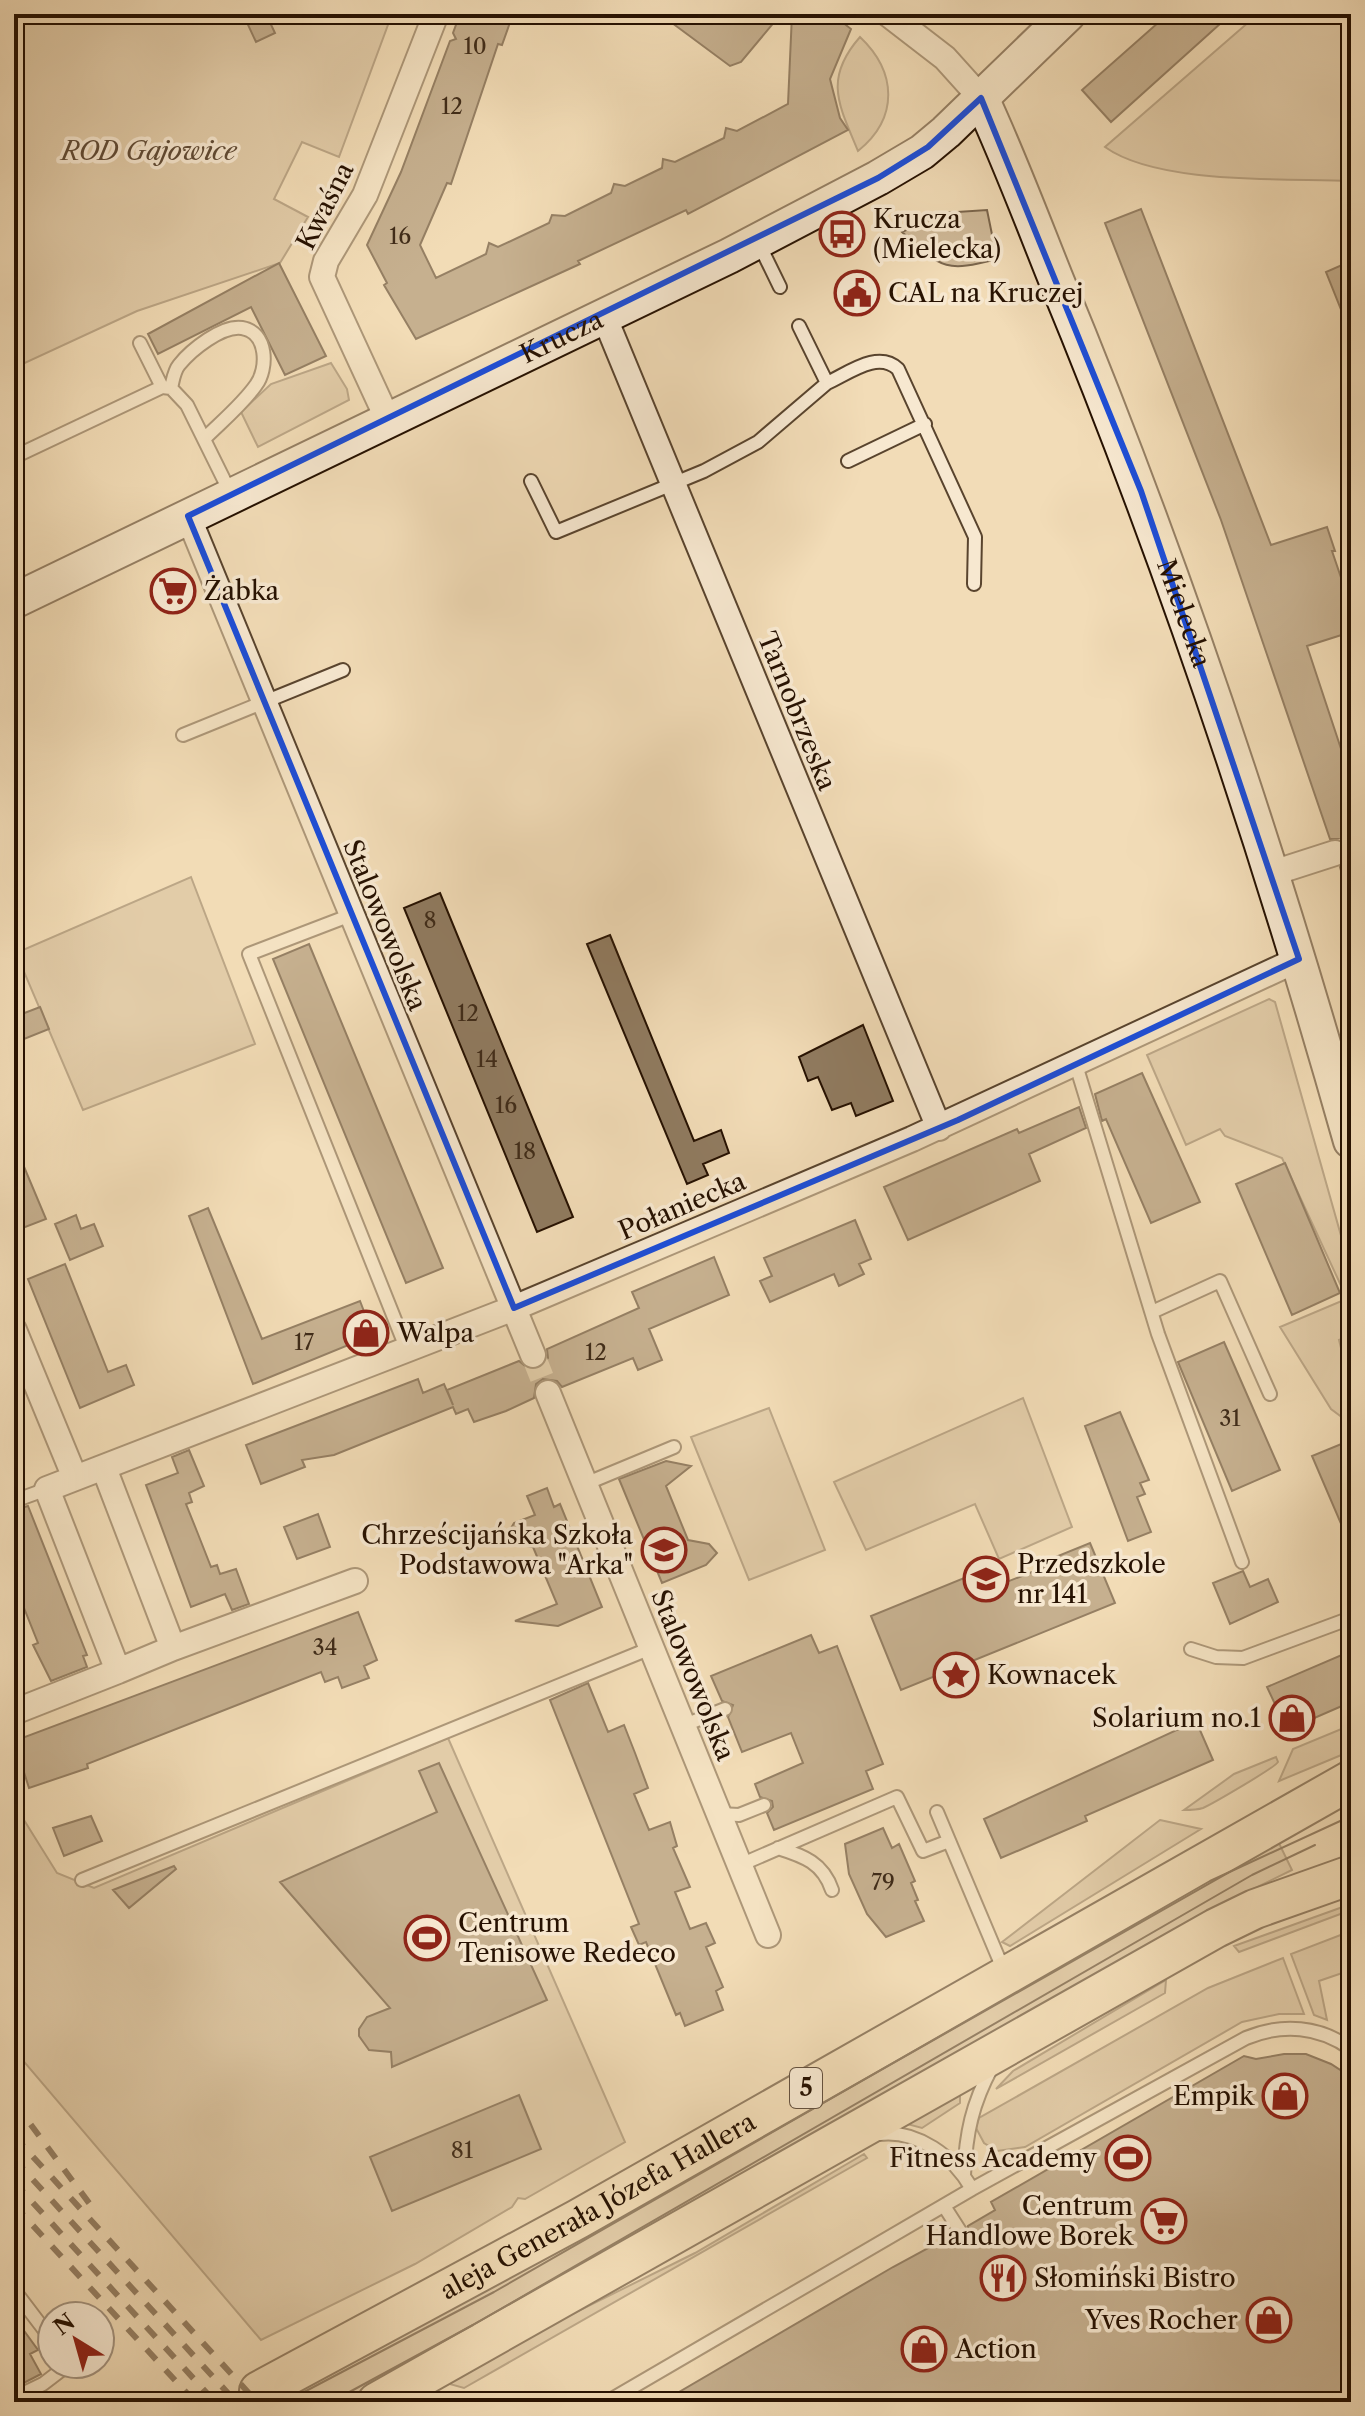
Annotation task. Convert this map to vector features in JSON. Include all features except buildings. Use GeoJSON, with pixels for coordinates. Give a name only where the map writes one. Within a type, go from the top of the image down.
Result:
{"type":"FeatureCollection","features":[{"type":"Feature","properties":{"kind":"main road","name":"aleja Generała Józefa Hallera"},"geometry":{"type":"LineString","coordinates":[[259,2391],[585,2215],[1005,1973],[1351,1780]]}},
{"type":"Feature","properties":{"kind":"main road","name":"5"},"geometry":{"type":"LineString","coordinates":[[377,2402],[1004,2045],[1216,1928],[1255,1909],[1351,1875]]}},
{"type":"Feature","properties":{"kind":"street","name":"Kwaśna"},"geometry":{"type":"LineString","coordinates":[[388,420],[322,277],[326,261],[365,195],[436,14]]}},
{"type":"Feature","properties":{"kind":"street"},"geometry":{"type":"LineString","coordinates":[[888,14],[945,58],[981,98]]}},
{"type":"Feature","properties":{"kind":"street","name":"Krucza"},"geometry":{"type":"LineString","coordinates":[[14,601],[758,241],[922,152],[1068,14]]}},
{"type":"Feature","properties":{"kind":"street","name":"Mielecka"},"geometry":{"type":"LineString","coordinates":[[981,98],[1141,491],[1273,873],[1351,1141]]}},
{"type":"Feature","properties":{"kind":"street","name":"Tarnobrzeska"},"geometry":{"type":"LineString","coordinates":[[604,316],[939,1128]]}},
{"type":"Feature","properties":{"kind":"street","name":"Stalowowolska"},"geometry":{"type":"LineString","coordinates":[[188,516],[533,1355]]}},
{"type":"Feature","properties":{"kind":"street"},"geometry":{"type":"LineString","coordinates":[[1273,873],[1335,853]]}},
{"type":"Feature","properties":{"kind":"street","name":"Połaniecka"},"geometry":{"type":"LineString","coordinates":[[47,1489],[514,1308],[939,1128],[1299,959]]}},
{"type":"Feature","properties":{"kind":"street"},"geometry":{"type":"LineString","coordinates":[[14,1330],[75,1478]]}},
{"type":"Feature","properties":{"kind":"street","name":"Stalowowolska"},"geometry":{"type":"LineString","coordinates":[[548,1393],[768,1935]]}},
{"type":"Feature","properties":{"kind":"street"},"geometry":{"type":"LineString","coordinates":[[104,1468],[173,1648]]}},
{"type":"Feature","properties":{"kind":"street"},"geometry":{"type":"LineString","coordinates":[[47,1489],[118,1671]]}},
{"type":"Feature","properties":{"kind":"street"},"geometry":{"type":"LineString","coordinates":[[14,1712],[173,1648],[355,1581]]}},
{"type":"Feature","properties":{"kind":"lane"},"geometry":{"type":"LineString","coordinates":[[758,241],[780,287]]}},
{"type":"Feature","properties":{"kind":"lane"},"geometry":{"type":"LineString","coordinates":[[799,326],[827,383]]}},
{"type":"Feature","properties":{"kind":"lane"},"geometry":{"type":"LineString","coordinates":[[14,457],[166,388],[177,367],[216,336],[240,327],[251,331],[265,358],[257,384],[204,439]]}},
{"type":"Feature","properties":{"kind":"lane"},"geometry":{"type":"LineString","coordinates":[[140,343],[166,388],[187,405],[231,495]]}},
{"type":"Feature","properties":{"kind":"lane"},"geometry":{"type":"LineString","coordinates":[[531,481],[556,532],[673,483],[758,442],[827,383],[879,359],[890,362],[898,369],[975,537],[974,584]]}},
{"type":"Feature","properties":{"kind":"lane"},"geometry":{"type":"LineString","coordinates":[[848,461],[925,424]]}},
{"type":"Feature","properties":{"kind":"lane"},"geometry":{"type":"LineString","coordinates":[[183,735],[343,670]]}},
{"type":"Feature","properties":{"kind":"lane"},"geometry":{"type":"LineString","coordinates":[[351,915],[249,954],[407,1350]]}},
{"type":"Feature","properties":{"kind":"lane"},"geometry":{"type":"LineString","coordinates":[[1076,1065],[1152,1312],[1242,1562]]}},
{"type":"Feature","properties":{"kind":"lane"},"geometry":{"type":"LineString","coordinates":[[1152,1312],[1220,1281],[1270,1394]]}},
{"type":"Feature","properties":{"kind":"lane"},"geometry":{"type":"LineString","coordinates":[[585,1484],[674,1447]]}},
{"type":"Feature","properties":{"kind":"lane"},"geometry":{"type":"LineString","coordinates":[[14,1501],[47,1489]]}},
{"type":"Feature","properties":{"kind":"lane"},"geometry":{"type":"LineString","coordinates":[[1191,1649],[1216,1657],[1243,1658],[1351,1618]]}},
{"type":"Feature","properties":{"kind":"lane"},"geometry":{"type":"LineString","coordinates":[[82,1880],[651,1648]]}},
{"type":"Feature","properties":{"kind":"lane"},"geometry":{"type":"LineString","coordinates":[[682,1726],[725,1709]]}},
{"type":"Feature","properties":{"kind":"lane"},"geometry":{"type":"LineString","coordinates":[[740,1865],[897,1797],[923,1851],[949,1841]]}},
{"type":"Feature","properties":{"kind":"lane"},"geometry":{"type":"LineString","coordinates":[[719,1814],[739,1815],[764,1805]]}},
{"type":"Feature","properties":{"kind":"lane"},"geometry":{"type":"LineString","coordinates":[[937,1812],[1005,1973]]}},
{"type":"Feature","properties":{"kind":"lane"},"geometry":{"type":"LineString","coordinates":[[778,1848],[812,1861],[828,1876],[832,1890]]}},
{"type":"Feature","properties":{"kind":"lane"},"geometry":{"type":"LineString","coordinates":[[607,2402],[972,2189],[1254,2034],[1286,2029],[1315,2030],[1332,2035],[1351,2049]]}},
{"type":"Feature","properties":{"kind":"lane"},"geometry":{"type":"LineString","coordinates":[[964,2175],[966,2134],[972,2110],[1004,2045]]}},
{"type":"Feature","properties":{"kind":"lane"},"geometry":{"type":"LineString","coordinates":[[840,2138],[894,2132],[909,2135],[930,2145],[964,2175],[972,2189]]}},
{"type":"Feature","properties":{"kind":"lane"},"geometry":{"type":"LineString","coordinates":[[944,2206],[960,2231]]}},
{"type":"Feature","properties":{"kind":"lane"},"geometry":{"type":"LineString","coordinates":[[14,2290],[36,2319]]}},
{"type":"Feature","properties":{"kind":"lane"},"geometry":{"type":"LineString","coordinates":[[14,2398],[48,2380]]}},
{"type":"Feature","properties":{"kind":"highlighted area"},"geometry":{"type":"Polygon","coordinates":[[[981,98],[1141,491],[1299,959],[958,1120],[514,1308],[188,516],[878,178],[928,147],[981,98]]]}},
{"type":"Feature","properties":{"kind":"green space","name":"ROD Gajowice"},"geometry":{"type":"Polygon","coordinates":[[[14,14],[392,14],[339,157],[302,142],[274,199],[308,217],[280,263],[137,311],[14,368],[14,14]]]}},
{"type":"Feature","properties":{"kind":"green space"},"geometry":{"type":"Polygon","coordinates":[[[1258,14],[1351,14],[1351,181],[1189,174],[1128,159],[1105,147],[1258,14]]]}},
{"type":"Feature","properties":{"kind":"green space"},"geometry":{"type":"Polygon","coordinates":[[[860,37],[881,65],[888,95],[881,124],[858,151],[841,106],[838,79],[841,66],[860,37]]]}},
{"type":"Feature","properties":{"kind":"green space"},"geometry":{"type":"Polygon","coordinates":[[[987,210],[997,259],[965,266],[945,264],[926,253],[902,232],[942,213],[987,210]]]}},
{"type":"Feature","properties":{"kind":"green space"},"geometry":{"type":"Polygon","coordinates":[[[331,363],[347,389],[349,400],[258,447],[241,412],[271,384],[331,363]]]}},
{"type":"Feature","properties":{"kind":"green space"},"geometry":{"type":"Polygon","coordinates":[[[191,877],[255,1044],[83,1110],[16,953],[191,877]]]}},
{"type":"Feature","properties":{"kind":"green space"},"geometry":{"type":"Polygon","coordinates":[[[1269,999],[1275,1002],[1351,1271],[1343,1290],[1282,1158],[1225,1136],[1220,1129],[1186,1145],[1147,1055],[1269,999]]]}},
{"type":"Feature","properties":{"kind":"green space"},"geometry":{"type":"Polygon","coordinates":[[[1351,1297],[1351,1336],[1339,1340],[1351,1388],[1351,1424],[1331,1409],[1280,1327],[1351,1297]]]}},
{"type":"Feature","properties":{"kind":"green space"},"geometry":{"type":"Polygon","coordinates":[[[1023,1398],[1072,1527],[999,1559],[975,1504],[866,1550],[834,1482],[1023,1398]]]}},
{"type":"Feature","properties":{"kind":"green space"},"geometry":{"type":"Polygon","coordinates":[[[769,1408],[825,1550],[749,1580],[691,1437],[769,1408]]]}},
{"type":"Feature","properties":{"kind":"green space"},"geometry":{"type":"Polygon","coordinates":[[[1351,1725],[1351,1751],[1279,1781],[1293,1749],[1351,1725]]]}},
{"type":"Feature","properties":{"kind":"green space"},"geometry":{"type":"Polygon","coordinates":[[[448,1738],[625,2142],[525,2199],[518,2198],[512,2207],[415,2264],[261,2340],[14,2050],[14,1804],[57,1873],[94,1888],[448,1738]]]}},
{"type":"Feature","properties":{"kind":"green space"},"geometry":{"type":"Polygon","coordinates":[[[1276,1757],[1278,1762],[1275,1765],[1230,1793],[1203,1808],[1184,1810],[1234,1774],[1276,1757]]]}},
{"type":"Feature","properties":{"kind":"green space"},"geometry":{"type":"Polygon","coordinates":[[[1160,1820],[1201,1829],[1010,1946],[1002,1942],[1160,1820]]]}},
{"type":"Feature","properties":{"kind":"green space"},"geometry":{"type":"Polygon","coordinates":[[[1274,1833],[1292,1870],[1206,1912],[350,2402],[270,2402],[1274,1833]]]}},
{"type":"Feature","properties":{"kind":"green space"},"geometry":{"type":"Polygon","coordinates":[[[1351,1904],[1351,1910],[1239,1952],[1234,1946],[1351,1904]]]}},
{"type":"Feature","properties":{"kind":"green space"},"geometry":{"type":"Polygon","coordinates":[[[1351,1931],[1351,1970],[1319,1981],[1327,2020],[1314,2015],[1291,1954],[1351,1931]]]}},
{"type":"Feature","properties":{"kind":"green space"},"geometry":{"type":"Polygon","coordinates":[[[1283,1958],[1304,2014],[1279,2014],[1242,2022],[1025,2147],[997,2151],[984,2143],[976,2128],[979,2118],[1208,1988],[1283,1958]]]}},
{"type":"Feature","properties":{"kind":"green space"},"geometry":{"type":"Polygon","coordinates":[[[1166,1980],[1165,1993],[996,2089],[1013,2071],[1166,1980]]]}},
{"type":"Feature","properties":{"kind":"green space"},"geometry":{"type":"Polygon","coordinates":[[[960,2094],[960,2103],[922,2128],[907,2124],[960,2094]]]}},
{"type":"Feature","properties":{"kind":"green space"},"geometry":{"type":"Polygon","coordinates":[[[864,2154],[867,2158],[464,2388],[446,2383],[536,2332],[695,2253],[864,2154]]]}},
{"type":"Feature","properties":{"kind":"tunnel"},"geometry":{"type":"LineString","coordinates":[[1335,853],[1351,848]]}},
{"type":"Feature","properties":{"kind":"tunnel"},"geometry":{"type":"LineString","coordinates":[[533,1355],[548,1393]]}},
{"type":"Feature","properties":{"kind":"tram line"},"geometry":{"type":"LineString","coordinates":[[285,2402],[494,2292],[1210,1881],[1351,1816]]}},
{"type":"Feature","properties":{"kind":"tram line"},"geometry":{"type":"LineString","coordinates":[[331,2402],[473,2325],[1252,1875],[1315,1845]]}},
{"type":"Feature","properties":{"kind":"railway"},"geometry":{"type":"LineString","coordinates":[[14,2102],[92,2207]]}},
{"type":"Feature","properties":{"kind":"railway"},"geometry":{"type":"LineString","coordinates":[[14,2136],[257,2402]]}},
{"type":"Feature","properties":{"kind":"railway"},"geometry":{"type":"LineString","coordinates":[[14,2159],[236,2402]]}},
{"type":"Feature","properties":{"kind":"railway"},"geometry":{"type":"LineString","coordinates":[[14,2182],[215,2402]]}},
{"type":"Feature","properties":{"kind":"railway"},"geometry":{"type":"LineString","coordinates":[[14,2205],[195,2402]]}},
{"type":"Feature","properties":{"kind":"place","name":"Krucza (Mielecka)"},"geometry":{"type":"Point","coordinates":[842,234]}},
{"type":"Feature","properties":{"kind":"place","name":"CAL na Kruczej"},"geometry":{"type":"Point","coordinates":[857,293]}},
{"type":"Feature","properties":{"kind":"place","name":"Żabka"},"geometry":{"type":"Point","coordinates":[173,591]}},
{"type":"Feature","properties":{"kind":"place","name":"Walpa"},"geometry":{"type":"Point","coordinates":[366,1333]}},
{"type":"Feature","properties":{"kind":"place","name":"Chrześcijańska Szkoła Podstawowa \"Arka\""},"geometry":{"type":"Point","coordinates":[664,1550]}},
{"type":"Feature","properties":{"kind":"place","name":"Przedszkole nr 141"},"geometry":{"type":"Point","coordinates":[986,1579]}},
{"type":"Feature","properties":{"kind":"place","name":"Kownacek"},"geometry":{"type":"Point","coordinates":[956,1675]}},
{"type":"Feature","properties":{"kind":"place","name":"Solarium no.1"},"geometry":{"type":"Point","coordinates":[1292,1718]}},
{"type":"Feature","properties":{"kind":"place","name":"Centrum Tenisowe Redeco"},"geometry":{"type":"Point","coordinates":[427,1938]}},
{"type":"Feature","properties":{"kind":"place","name":"Empik"},"geometry":{"type":"Point","coordinates":[1285,2096]}},
{"type":"Feature","properties":{"kind":"place","name":"Fitness Academy"},"geometry":{"type":"Point","coordinates":[1128,2158]}},
{"type":"Feature","properties":{"kind":"place","name":"Centrum Handlowe Borek"},"geometry":{"type":"Point","coordinates":[1164,2221]}},
{"type":"Feature","properties":{"kind":"place","name":"Słomiński Bistro"},"geometry":{"type":"Point","coordinates":[1003,2278]}},
{"type":"Feature","properties":{"kind":"place","name":"Yves Rocher"},"geometry":{"type":"Point","coordinates":[1269,2320]}},
{"type":"Feature","properties":{"kind":"place","name":"Action"},"geometry":{"type":"Point","coordinates":[924,2349]}}]}
